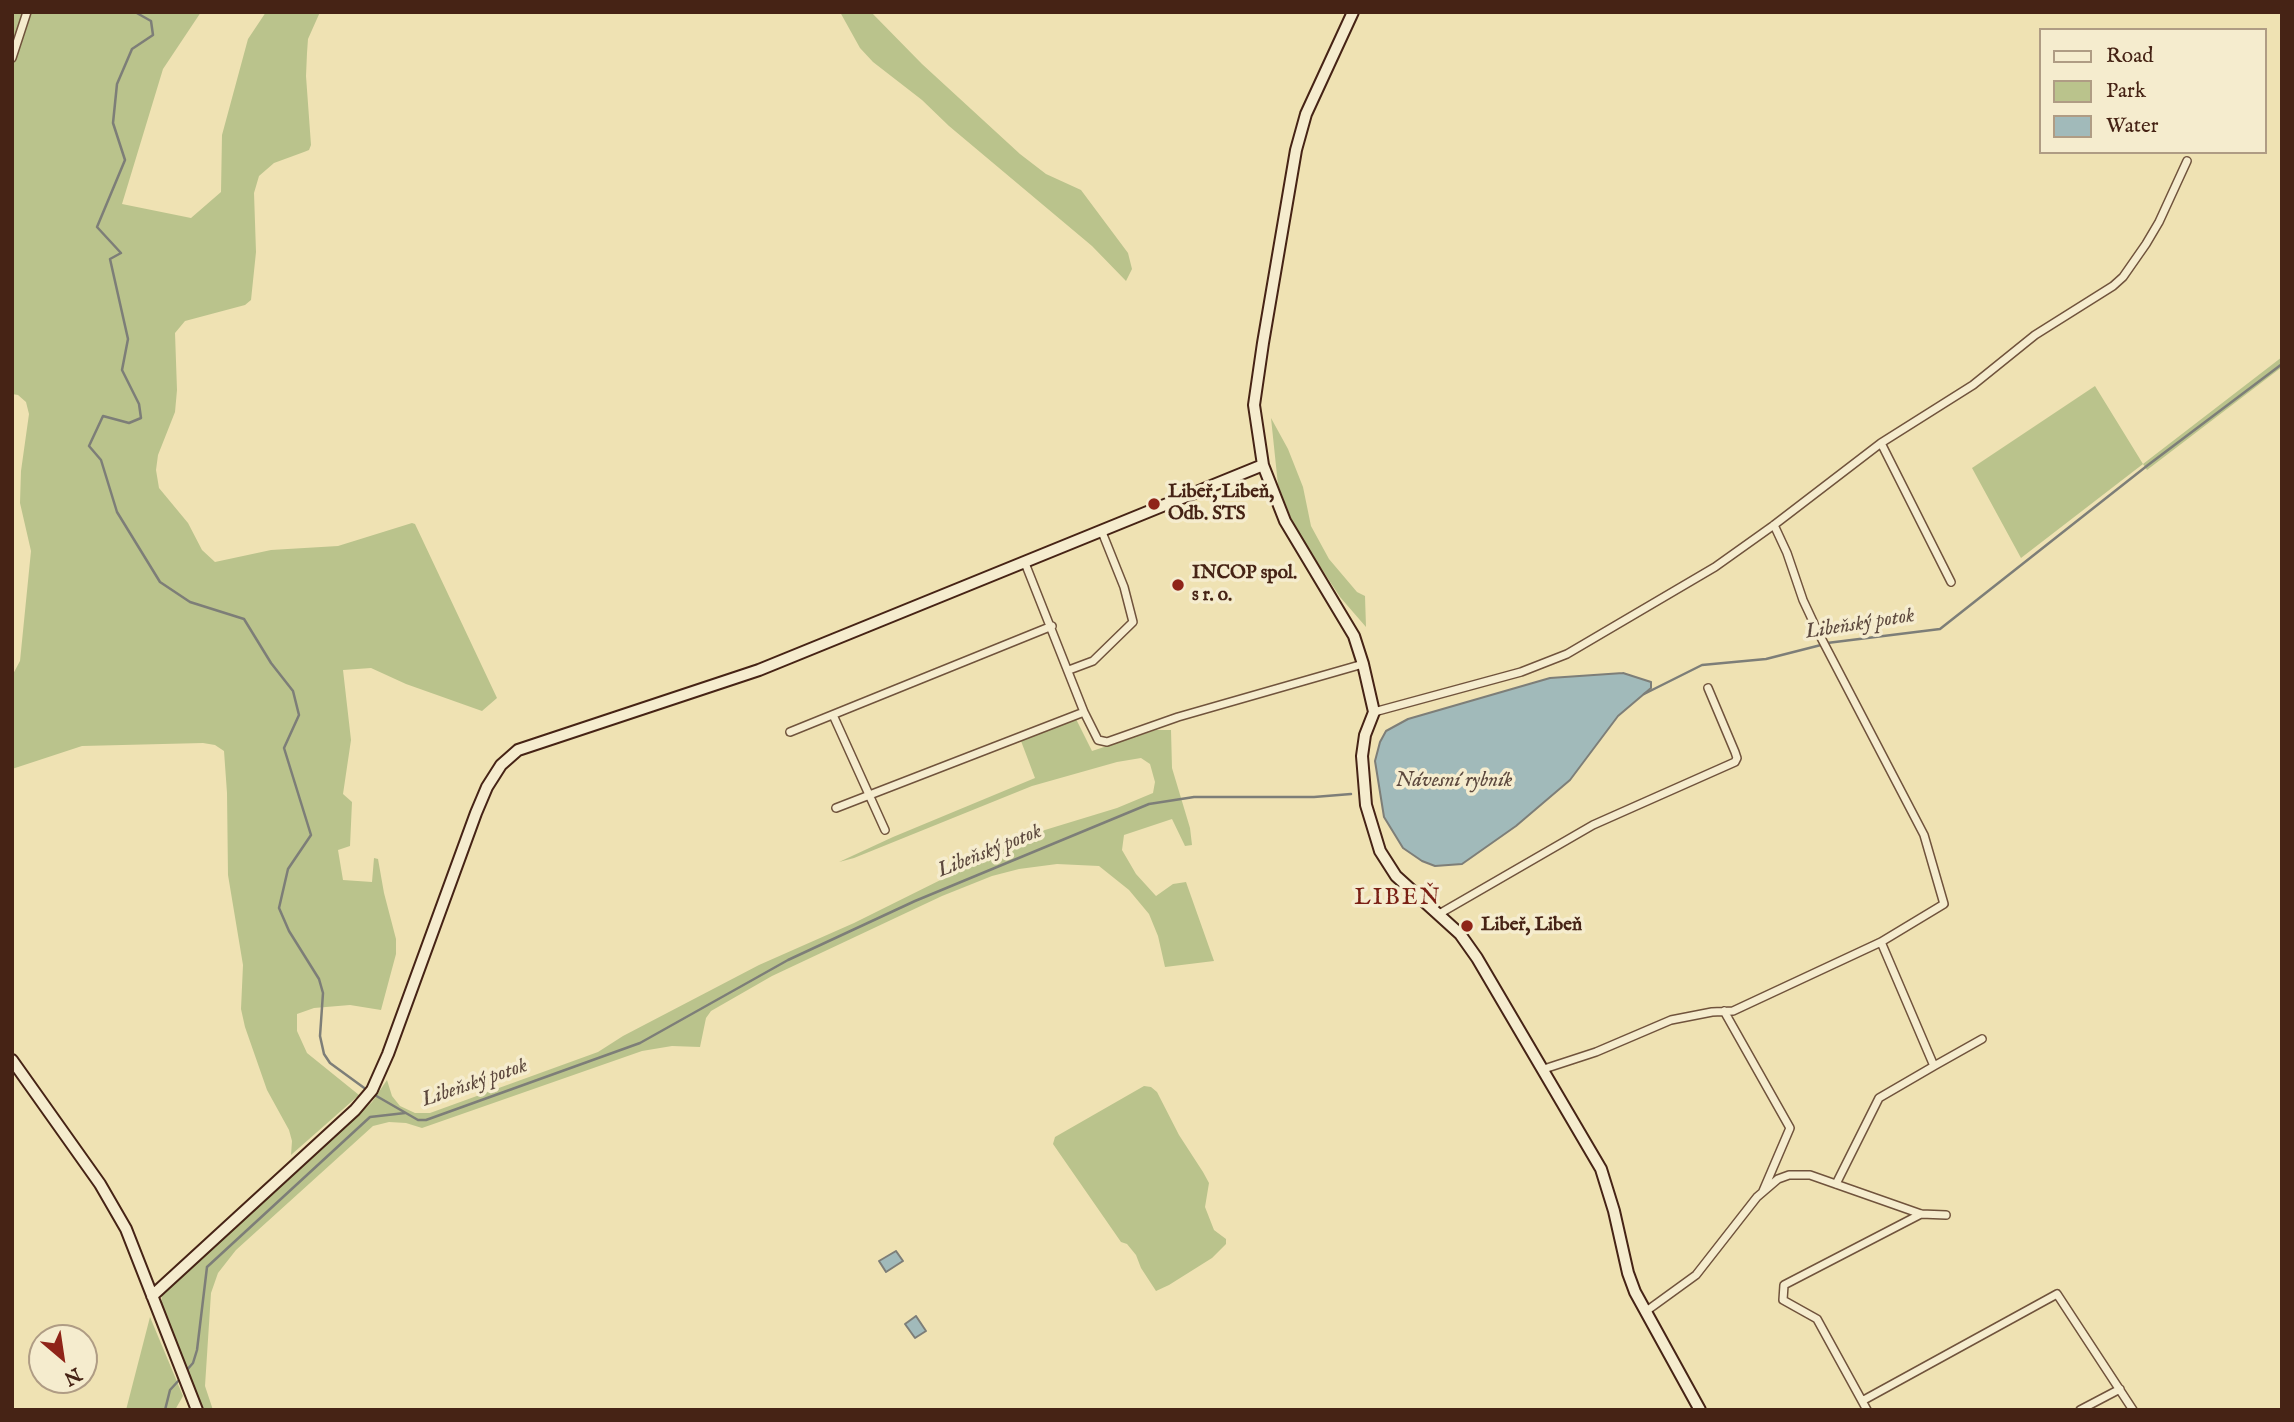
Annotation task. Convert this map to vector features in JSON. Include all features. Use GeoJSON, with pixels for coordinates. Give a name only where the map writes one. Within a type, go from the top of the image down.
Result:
{"type":"FeatureCollection","features":[{"type":"Feature","properties":{"kind":"street"},"geometry":{"type":"LineString","coordinates":[[12,58],[27,12]]}},
{"type":"Feature","properties":{"kind":"street"},"geometry":{"type":"LineString","coordinates":[[1353,12],[1306,114],[1296,150],[1262,343],[1254,405],[1263,465],[1284,522],[1354,636],[1363,664],[1374,712],[1365,735],[1362,756],[1366,805],[1380,851],[1396,876],[1460,934],[1544,1069],[1601,1169],[1628,1273],[1645,1312],[1700,1410]]}},
{"type":"Feature","properties":{"kind":"street"},"geometry":{"type":"LineString","coordinates":[[1374,712],[1521,672],[1567,654],[1715,567],[1881,443],[1973,385],[2035,335],[2123,277],[2159,222],[2187,161]]}},
{"type":"Feature","properties":{"kind":"street"},"geometry":{"type":"LineString","coordinates":[[1881,443],[1951,582]]}},
{"type":"Feature","properties":{"kind":"street"},"geometry":{"type":"LineString","coordinates":[[152,1296],[355,1110],[368,1093],[401,1021],[475,813],[501,765],[518,750],[759,670],[1263,465]]}},
{"type":"Feature","properties":{"kind":"street"},"geometry":{"type":"LineString","coordinates":[[1544,1069],[1596,1052],[1671,1020],[1733,1011],[1881,942],[1944,904],[1924,835],[1808,610],[1774,525]]}},
{"type":"Feature","properties":{"kind":"street"},"geometry":{"type":"LineString","coordinates":[[1069,670],[1093,660],[1133,622],[1124,587],[1102,532]]}},
{"type":"Feature","properties":{"kind":"street"},"geometry":{"type":"LineString","coordinates":[[1025,563],[1084,712],[1098,740],[1107,742],[1178,717],[1363,664]]}},
{"type":"Feature","properties":{"kind":"street"},"geometry":{"type":"LineString","coordinates":[[790,732],[1052,626]]}},
{"type":"Feature","properties":{"kind":"street"},"geometry":{"type":"LineString","coordinates":[[1438,914],[1593,825],[1735,762],[1735,752],[1708,688]]}},
{"type":"Feature","properties":{"kind":"street"},"geometry":{"type":"LineString","coordinates":[[836,808],[1084,712]]}},
{"type":"Feature","properties":{"kind":"street"},"geometry":{"type":"LineString","coordinates":[[834,715],[885,830]]}},
{"type":"Feature","properties":{"kind":"street"},"geometry":{"type":"LineString","coordinates":[[1881,942],[1934,1066]]}},
{"type":"Feature","properties":{"kind":"street"},"geometry":{"type":"LineString","coordinates":[[1724,1011],[1790,1128],[1762,1192]]}},
{"type":"Feature","properties":{"kind":"street"},"geometry":{"type":"LineString","coordinates":[[1836,1184],[1879,1098],[1982,1039]]}},
{"type":"Feature","properties":{"kind":"street"},"geometry":{"type":"LineString","coordinates":[[12,1060],[100,1184],[126,1229],[197,1410]]}},
{"type":"Feature","properties":{"kind":"street"},"geometry":{"type":"LineString","coordinates":[[1645,1312],[1696,1275],[1762,1192],[1778,1179],[1790,1175],[1810,1175],[1922,1214],[1946,1215]]}},
{"type":"Feature","properties":{"kind":"street"},"geometry":{"type":"LineString","coordinates":[[1867,1410],[1817,1319],[1783,1300],[1784,1285],[1922,1214]]}},
{"type":"Feature","properties":{"kind":"street"},"geometry":{"type":"LineString","coordinates":[[1862,1401],[2057,1294],[2133,1410]]}},
{"type":"Feature","properties":{"kind":"street"},"geometry":{"type":"LineString","coordinates":[[2080,1410],[2120,1389]]}},
{"type":"Feature","properties":{"kind":"green space"},"geometry":{"type":"Polygon","coordinates":[[[12,12],[201,12],[163,69],[122,204],[191,218],[221,192],[222,135],[248,39],[266,12],[320,12],[308,39],[307,53],[311,145],[309,150],[274,163],[259,176],[254,193],[256,252],[251,300],[245,305],[185,321],[175,333],[175,412],[158,455],[156,470],[159,488],[188,523],[202,550],[215,562],[271,550],[338,546],[415,524],[497,698],[482,711],[406,684],[371,668],[343,670],[351,740],[343,794],[352,802],[350,846],[338,850],[343,880],[372,882],[374,858],[378,859],[396,939],[396,954],[381,1010],[350,1005],[314,1008],[297,1014],[297,1031],[307,1053],[359,1095],[291,1155],[292,1141],[289,1130],[267,1090],[241,1009],[243,965],[228,875],[224,751],[215,745],[203,743],[82,746],[12,769],[12,676],[20,661],[31,551],[20,503],[21,471],[29,414],[26,402],[18,395],[12,394],[12,12]]]}},
{"type":"Feature","properties":{"kind":"green space"},"geometry":{"type":"Polygon","coordinates":[[[840,12],[871,12],[922,64],[1020,154],[1046,174],[1081,190],[1128,253],[1132,269],[1126,281],[1092,246],[949,126],[922,100],[873,62],[860,48],[840,12]]]}},
{"type":"Feature","properties":{"kind":"green space"},"geometry":{"type":"Polygon","coordinates":[[[2282,357],[2282,367],[2147,470],[2143,464],[2282,357]]]}},
{"type":"Feature","properties":{"kind":"green space"},"geometry":{"type":"Polygon","coordinates":[[[2095,386],[2143,464],[2021,558],[1972,468],[2095,386]]]}},
{"type":"Feature","properties":{"kind":"green space"},"geometry":{"type":"Polygon","coordinates":[[[1271,418],[1288,449],[1303,487],[1311,526],[1329,559],[1357,592],[1365,596],[1366,627],[1340,597],[1295,528],[1278,485],[1271,418]]]}},
{"type":"Feature","properties":{"kind":"green space"},"geometry":{"type":"Polygon","coordinates":[[[1076,719],[1092,751],[1156,730],[1171,730],[1172,768],[1190,828],[1192,845],[1185,846],[1172,819],[1124,835],[1122,850],[1136,874],[1156,896],[1173,884],[1186,882],[1214,961],[1165,967],[1158,936],[1149,914],[1129,890],[1099,866],[1057,864],[1019,869],[992,876],[942,896],[772,976],[711,1011],[706,1018],[700,1047],[672,1046],[642,1051],[422,1128],[389,1122],[373,1126],[236,1250],[218,1273],[211,1293],[205,1386],[213,1410],[203,1409],[161,1305],[162,1295],[372,1102],[387,1080],[392,1096],[400,1106],[415,1113],[430,1113],[598,1052],[623,1036],[759,965],[854,923],[1035,833],[1117,808],[1153,793],[1155,782],[1150,764],[1141,758],[1117,762],[1032,786],[839,862],[1035,778],[1021,741],[1076,719]]]}},
{"type":"Feature","properties":{"kind":"green space"},"geometry":{"type":"Polygon","coordinates":[[[1144,1086],[1157,1092],[1179,1135],[1209,1183],[1205,1207],[1214,1230],[1226,1239],[1226,1244],[1212,1258],[1156,1291],[1136,1255],[1127,1244],[1121,1242],[1053,1144],[1055,1137],[1144,1086]]]}},
{"type":"Feature","properties":{"kind":"green space"},"geometry":{"type":"Polygon","coordinates":[[[150,1317],[183,1396],[175,1410],[126,1410],[150,1317]]]}},
{"type":"Feature","properties":{"kind":"water","name":"Návesní rybník"},"geometry":{"type":"Polygon","coordinates":[[[1623,673],[1651,682],[1651,688],[1618,716],[1570,780],[1516,826],[1462,864],[1435,866],[1403,848],[1384,817],[1375,761],[1386,731],[1408,719],[1550,678],[1623,673]]]}},
{"type":"Feature","properties":{"kind":"water"},"geometry":{"type":"Polygon","coordinates":[[[896,1251],[903,1261],[886,1272],[879,1261],[896,1251]]]}},
{"type":"Feature","properties":{"kind":"water"},"geometry":{"type":"Polygon","coordinates":[[[916,1316],[926,1331],[915,1338],[905,1324],[916,1316]]]}},
{"type":"Feature","properties":{"kind":"waterway","name":"Libeňský potok"},"geometry":{"type":"LineString","coordinates":[[135,12],[151,21],[153,35],[132,49],[117,84],[113,123],[125,160],[97,227],[121,253],[110,259],[128,339],[122,370],[139,404],[141,418],[129,423],[103,416],[89,446],[101,460],[117,512],[160,582],[190,602],[244,619],[271,663],[293,691],[299,715],[284,748],[311,835],[288,869],[279,908],[289,931],[319,979],[323,993],[320,1036],[324,1054],[330,1063],[367,1090]]}},
{"type":"Feature","properties":{"kind":"waterway","name":"Libeňský potok"},"geometry":{"type":"LineString","coordinates":[[1827,643],[1940,629],[2148,465],[2282,364]]}},
{"type":"Feature","properties":{"kind":"waterway","name":"Libeňský potok"},"geometry":{"type":"LineString","coordinates":[[1644,694],[1702,665],[1766,659],[1821,645]]}},
{"type":"Feature","properties":{"kind":"waterway","name":"Libeňský potok"},"geometry":{"type":"LineString","coordinates":[[373,1094],[418,1120],[426,1120],[640,1043],[788,960],[915,901],[1149,804],[1194,797],[1314,797],[1351,794]]}},
{"type":"Feature","properties":{"kind":"waterway"},"geometry":{"type":"LineString","coordinates":[[186,1371],[193,1363],[197,1350],[207,1267],[370,1117],[405,1113]]}},
{"type":"Feature","properties":{"kind":"waterway"},"geometry":{"type":"LineString","coordinates":[[165,1410],[170,1390],[180,1379]]}},
{"type":"Feature","properties":{"kind":"place","name":"Libeř, Libeň, Odb. STS"},"geometry":{"type":"Point","coordinates":[1154,504]}},
{"type":"Feature","properties":{"kind":"place","name":"INCOP spol. s r. o."},"geometry":{"type":"Point","coordinates":[1178,585]}},
{"type":"Feature","properties":{"kind":"place","name":"Libeř, Libeň"},"geometry":{"type":"Point","coordinates":[1467,926]}},
{"type":"Feature","properties":{"kind":"district","name":"LIBEŇ"},"geometry":{"type":"Point","coordinates":[1398,899]}}]}
